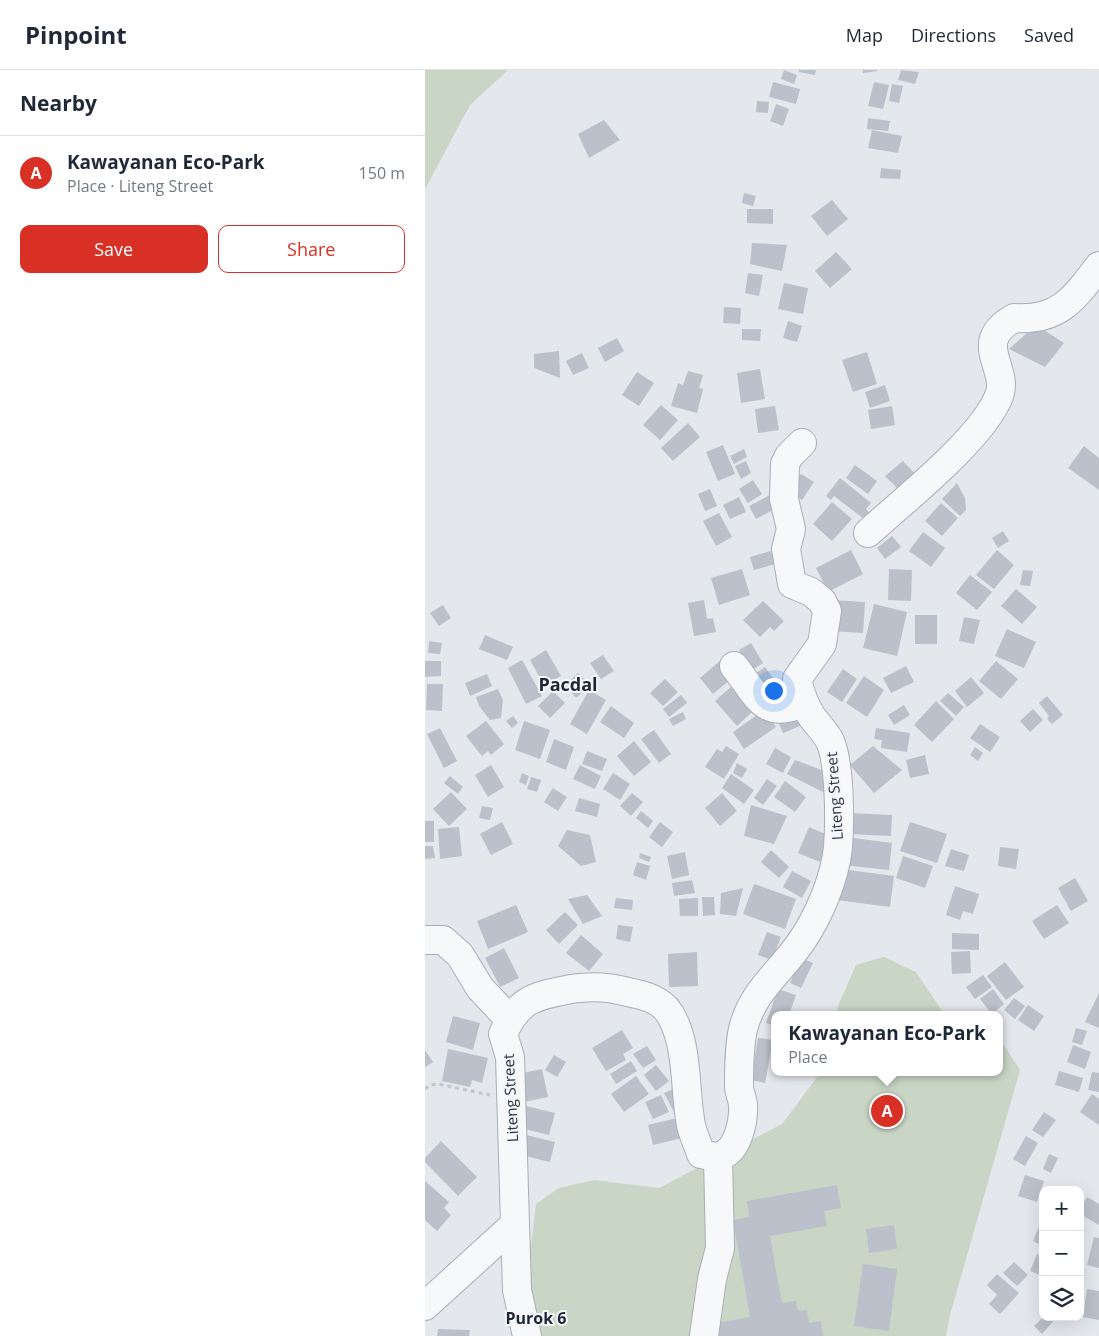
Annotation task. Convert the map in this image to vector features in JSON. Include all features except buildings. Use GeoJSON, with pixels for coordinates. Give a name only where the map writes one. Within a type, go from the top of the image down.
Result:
{"type":"FeatureCollection","features":[{"type":"Feature","properties":{"kind":"street"},"geometry":{"type":"LineString","coordinates":[[868,532],[943,465],[993,409],[1000,393],[1000,381],[993,349],[997,333],[1014,318],[1032,320],[1053,313],[1081,288],[1099,266]]}},
{"type":"Feature","properties":{"kind":"street","name":"Liteng Street"},"geometry":{"type":"LineString","coordinates":[[718,1157],[727,1153],[737,1138],[742,1122],[743,1104],[739,1088],[740,1041],[746,1020],[764,984],[802,941],[818,911],[832,876],[837,848],[839,819],[835,763],[831,744],[803,702],[797,679],[822,644],[827,611],[822,601],[811,592],[792,584],[786,549],[791,529],[784,499],[785,464],[789,456],[802,443]]}},
{"type":"Feature","properties":{"kind":"street"},"geometry":{"type":"LineString","coordinates":[[734,666],[766,706],[780,711],[803,702]]}},
{"type":"Feature","properties":{"kind":"street"},"geometry":{"type":"LineString","coordinates":[[425,940],[443,940],[460,955],[480,988],[510,1020],[521,1005],[535,996],[579,988],[617,989],[651,997],[669,1012],[680,1039],[692,1126],[701,1154],[718,1157],[720,1248],[711,1279],[704,1336]]}},
{"type":"Feature","properties":{"kind":"street","name":"Liteng Street"},"geometry":{"type":"LineString","coordinates":[[510,1020],[503,1034],[510,1057],[517,1290],[527,1336]]}},
{"type":"Feature","properties":{"kind":"street"},"geometry":{"type":"LineString","coordinates":[[425,1306],[514,1225]]}},
{"type":"Feature","properties":{"kind":"path"},"geometry":{"type":"LineString","coordinates":[[425,1089],[430,1085],[438,1084],[512,1099]]}},
{"type":"Feature","properties":{"kind":"green space"},"geometry":{"type":"Polygon","coordinates":[[[425,70],[508,70],[470,105],[425,189],[425,70]]]}},
{"type":"Feature","properties":{"kind":"green space"},"geometry":{"type":"Polygon","coordinates":[[[884,957],[916,972],[942,1011],[837,1011],[856,965],[884,957]]]}},
{"type":"Feature","properties":{"kind":"green space"},"geometry":{"type":"Polygon","coordinates":[[[1003,1044],[1020,1070],[950,1315],[946,1336],[536,1336],[526,1285],[536,1204],[559,1188],[594,1180],[659,1188],[782,1124],[818,1076],[1003,1076],[1003,1044]]]}},
{"type":"Feature","properties":{"kind":"place","name":"Kawayanan Eco-Park"},"geometry":{"type":"Point","coordinates":[887,1111]}},
{"type":"Feature","properties":{"kind":"district","name":"Pacdal"},"geometry":{"type":"Point","coordinates":[568,684]}},
{"type":"Feature","properties":{"kind":"district","name":"Purok 6"},"geometry":{"type":"Point","coordinates":[536,1318]}}]}
